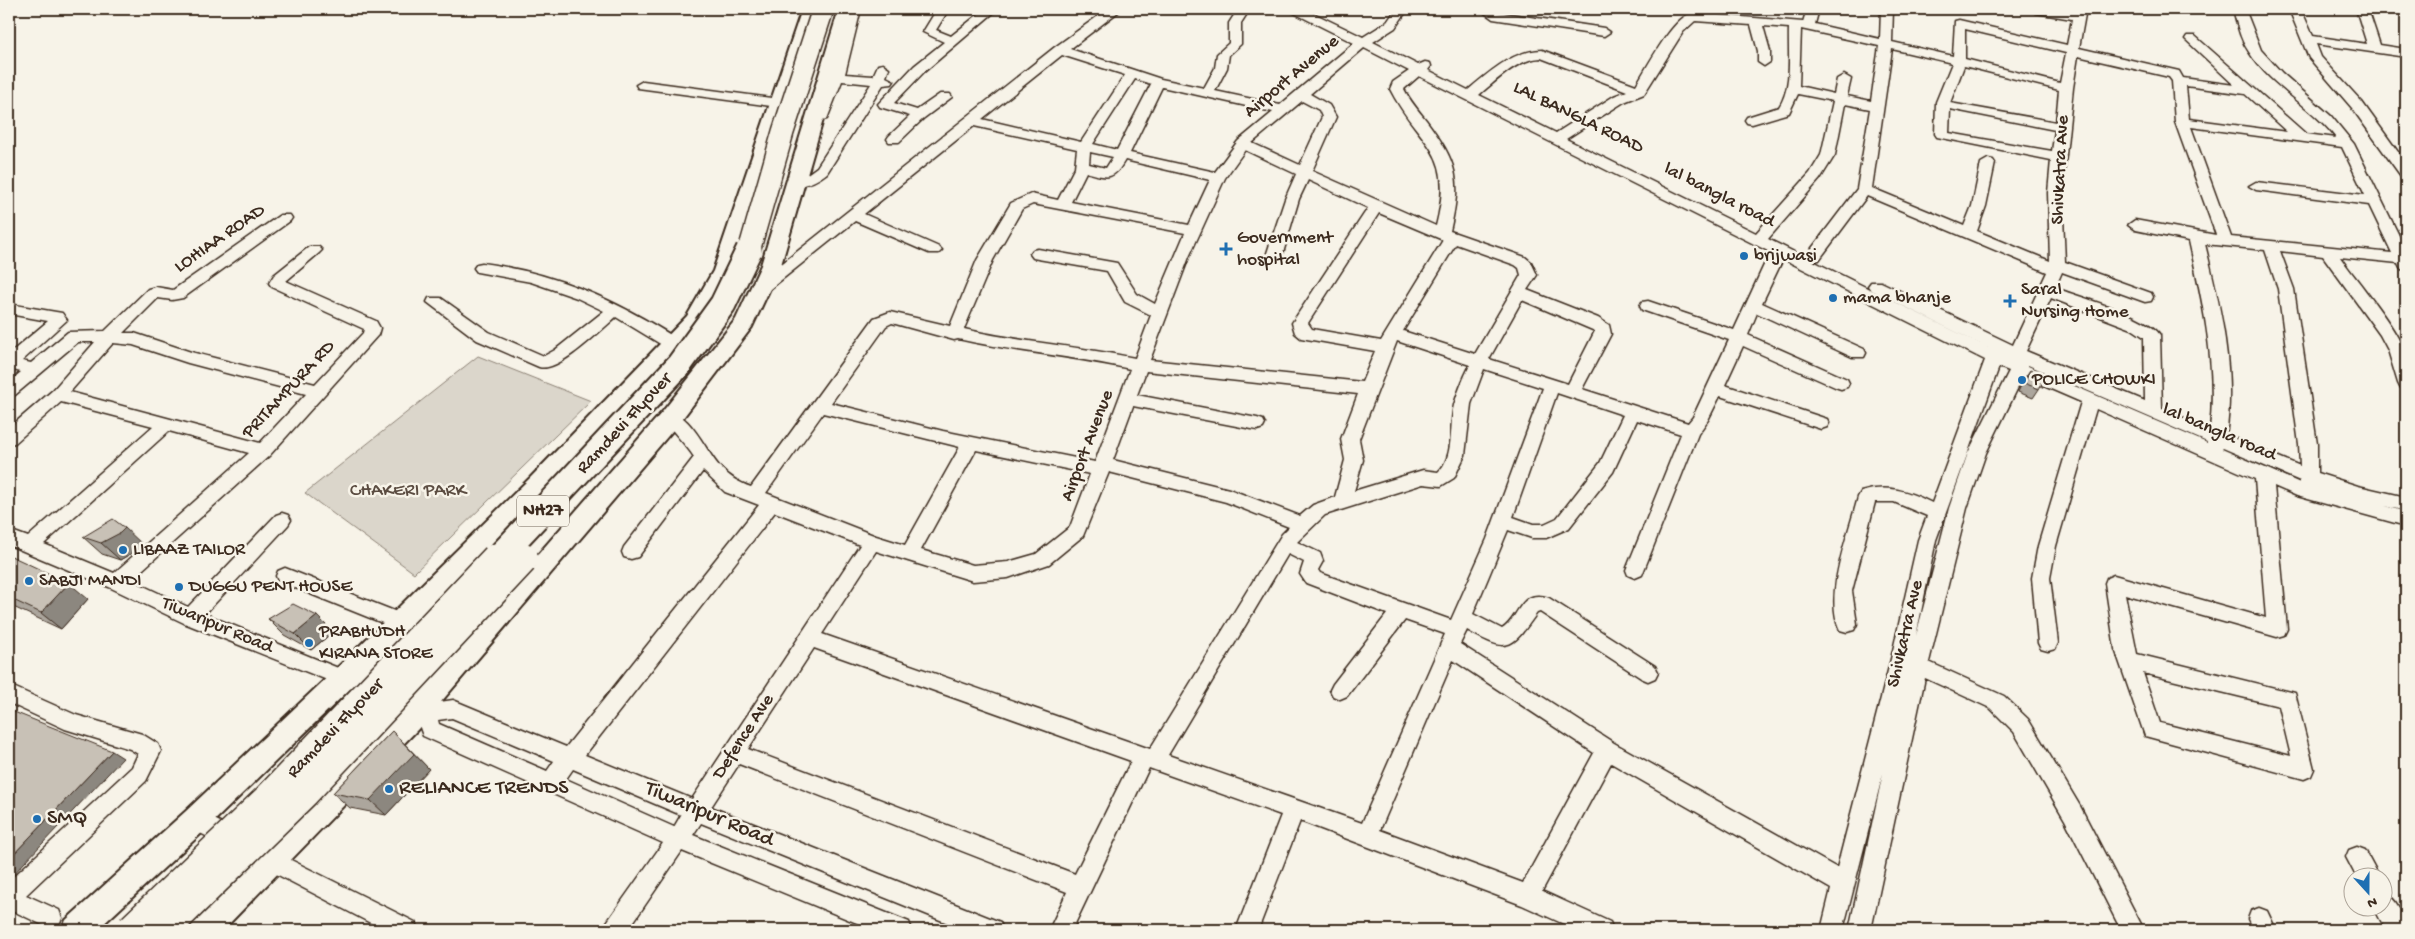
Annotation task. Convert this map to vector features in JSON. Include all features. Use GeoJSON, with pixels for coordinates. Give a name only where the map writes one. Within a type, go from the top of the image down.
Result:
{"type":"FeatureCollection","features":[{"type":"Feature","properties":{"kind":"highway","name":"Ramdevi Flyover"},"geometry":{"type":"LineString","coordinates":[[132,930],[269,799],[688,356],[713,321],[729,293],[753,242],[784,129],[822,9]]}},
{"type":"Feature","properties":{"kind":"highway","name":"Ramdevi Flyover"},"geometry":{"type":"LineString","coordinates":[[163,930],[304,792],[374,719],[704,358],[745,298],[761,265],[774,230],[806,112],[837,9]]}},
{"type":"Feature","properties":{"kind":"main road"},"geometry":{"type":"LineString","coordinates":[[76,930],[196,820],[344,678],[695,321],[723,271],[810,9]]}},
{"type":"Feature","properties":{"kind":"main road"},"geometry":{"type":"LineString","coordinates":[[203,930],[272,860],[425,718],[671,417],[745,322],[771,265],[847,9]]}},
{"type":"Feature","properties":{"kind":"street"},"geometry":{"type":"LineString","coordinates":[[782,272],[800,181],[837,77],[855,9]]}},
{"type":"Feature","properties":{"kind":"street"},"geometry":{"type":"LineString","coordinates":[[943,9],[929,32],[952,41]]}},
{"type":"Feature","properties":{"kind":"street"},"geometry":{"type":"LineString","coordinates":[[919,115],[885,104],[905,83],[952,41],[992,9]]}},
{"type":"Feature","properties":{"kind":"street"},"geometry":{"type":"LineString","coordinates":[[760,289],[1060,50],[1116,9]]}},
{"type":"Feature","properties":{"kind":"street"},"geometry":{"type":"LineString","coordinates":[[1210,88],[1221,68],[1223,54],[1234,44],[1235,23],[1244,9]]}},
{"type":"Feature","properties":{"kind":"street"},"geometry":{"type":"LineString","coordinates":[[1296,9],[1368,40]]}},
{"type":"Feature","properties":{"kind":"street","name":"LAL BANGLA ROAD"},"geometry":{"type":"LineString","coordinates":[[1312,9],[1368,40],[1621,167],[1761,236],[1814,256],[2011,357],[2154,411],[2215,445],[2309,485],[2358,493],[2406,504]]}},
{"type":"Feature","properties":{"kind":"street","name":"Airport Avenue"},"geometry":{"type":"LineString","coordinates":[[671,417],[690,437],[713,472],[730,487],[801,516],[872,542],[973,573],[1008,570],[1042,559],[1077,531],[1192,230],[1218,177],[1243,144],[1368,40],[1394,22],[1402,9]]}},
{"type":"Feature","properties":{"kind":"street"},"geometry":{"type":"LineString","coordinates":[[1485,9],[1493,15],[1604,32]]}},
{"type":"Feature","properties":{"kind":"street"},"geometry":{"type":"LineString","coordinates":[[1772,25],[1777,9]]}},
{"type":"Feature","properties":{"kind":"street"},"geometry":{"type":"LineString","coordinates":[[1752,120],[1784,110],[1787,106],[1792,89],[1802,26],[1814,9]]}},
{"type":"Feature","properties":{"kind":"street"},"geometry":{"type":"LineString","coordinates":[[1814,256],[1864,190],[1886,44],[1887,9]]}},
{"type":"Feature","properties":{"kind":"street"},"geometry":{"type":"LineString","coordinates":[[1961,9],[1959,61],[1944,102],[1946,136],[2059,157]]}},
{"type":"Feature","properties":{"kind":"street"},"geometry":{"type":"LineString","coordinates":[[2036,9],[2080,13]]}},
{"type":"Feature","properties":{"kind":"street"},"geometry":{"type":"LineString","coordinates":[[2238,9],[2255,52],[2278,76],[2310,102],[2337,129],[2347,144],[2405,261]]}},
{"type":"Feature","properties":{"kind":"street"},"geometry":{"type":"LineString","coordinates":[[2295,9],[2315,58],[2357,105],[2406,173]]}},
{"type":"Feature","properties":{"kind":"street"},"geometry":{"type":"LineString","coordinates":[[2362,9],[2375,49]]}},
{"type":"Feature","properties":{"kind":"street"},"geometry":{"type":"LineString","coordinates":[[1559,136],[1619,99],[1639,91],[1678,30],[1693,13],[1772,25],[1802,26],[1959,61],[2066,88]]}},
{"type":"Feature","properties":{"kind":"street","name":"Shivkatra Ave"},"geometry":{"type":"LineString","coordinates":[[1832,930],[1910,663],[1935,593],[1946,507],[1977,453],[2011,357],[2056,267],[2056,193],[2059,157],[2066,88],[2080,13]]}},
{"type":"Feature","properties":{"kind":"street"},"geometry":{"type":"LineString","coordinates":[[1756,22],[1764,51],[1764,62]]}},
{"type":"Feature","properties":{"kind":"street"},"geometry":{"type":"LineString","coordinates":[[1959,24],[2169,72],[2178,76],[2182,122],[2199,164],[2209,203],[2225,240]]}},
{"type":"Feature","properties":{"kind":"street"},"geometry":{"type":"LineString","coordinates":[[2191,39],[2302,138]]}},
{"type":"Feature","properties":{"kind":"street"},"geometry":{"type":"LineString","coordinates":[[2308,39],[2406,53]]}},
{"type":"Feature","properties":{"kind":"street"},"geometry":{"type":"LineString","coordinates":[[1060,50],[1158,82],[1283,110]]}},
{"type":"Feature","properties":{"kind":"street"},"geometry":{"type":"LineString","coordinates":[[1473,93],[1521,58],[1534,53],[1542,54],[1639,91]]}},
{"type":"Feature","properties":{"kind":"street"},"geometry":{"type":"LineString","coordinates":[[1344,501],[1344,494],[1354,460],[1350,439],[1368,389],[1389,340],[1447,236],[1451,178],[1444,154],[1397,89],[1398,85],[1423,68]]}},
{"type":"Feature","properties":{"kind":"street"},"geometry":{"type":"LineString","coordinates":[[837,77],[880,74],[905,83]]}},
{"type":"Feature","properties":{"kind":"street"},"geometry":{"type":"LineString","coordinates":[[800,181],[811,178],[822,170],[841,143],[880,74]]}},
{"type":"Feature","properties":{"kind":"street"},"geometry":{"type":"LineString","coordinates":[[1062,205],[1082,167],[1084,147],[1132,74]]}},
{"type":"Feature","properties":{"kind":"street"},"geometry":{"type":"LineString","coordinates":[[1761,236],[1815,176],[1828,155],[1844,79]]}},
{"type":"Feature","properties":{"kind":"street"},"geometry":{"type":"LineString","coordinates":[[2179,81],[2251,91]]}},
{"type":"Feature","properties":{"kind":"street"},"geometry":{"type":"LineString","coordinates":[[1082,167],[1110,172],[1122,156],[1131,135],[1143,118],[1158,82]]}},
{"type":"Feature","properties":{"kind":"street"},"geometry":{"type":"LineString","coordinates":[[644,85],[779,103]]}},
{"type":"Feature","properties":{"kind":"street"},"geometry":{"type":"LineString","coordinates":[[1792,89],[1876,106]]}},
{"type":"Feature","properties":{"kind":"street"},"geometry":{"type":"LineString","coordinates":[[1275,253],[1292,199],[1329,117],[1324,108],[1302,95]]}},
{"type":"Feature","properties":{"kind":"street"},"geometry":{"type":"LineString","coordinates":[[894,139],[919,115],[945,97]]}},
{"type":"Feature","properties":{"kind":"street"},"geometry":{"type":"LineString","coordinates":[[1953,106],[2062,128]]}},
{"type":"Feature","properties":{"kind":"street"},"geometry":{"type":"LineString","coordinates":[[971,121],[1218,177]]}},
{"type":"Feature","properties":{"kind":"street"},"geometry":{"type":"LineString","coordinates":[[2182,122],[2347,144]]}},
{"type":"Feature","properties":{"kind":"street"},"geometry":{"type":"LineString","coordinates":[[1060,930],[1149,758],[1285,544],[1319,510],[1423,477],[1437,479],[1445,476],[1451,470],[1457,448],[1463,406],[1478,362],[1529,275],[1526,266],[1520,261],[1447,236],[1376,206],[1243,144]]}},
{"type":"Feature","properties":{"kind":"street"},"geometry":{"type":"LineString","coordinates":[[1969,234],[1979,206],[1988,163]]}},
{"type":"Feature","properties":{"kind":"street"},"geometry":{"type":"LineString","coordinates":[[2256,186],[2375,201]]}},
{"type":"Feature","properties":{"kind":"street"},"geometry":{"type":"LineString","coordinates":[[1864,190],[1969,234],[2056,267],[2145,297]]}},
{"type":"Feature","properties":{"kind":"street"},"geometry":{"type":"LineString","coordinates":[[954,334],[985,260],[1016,206],[1031,199],[1192,230]]}},
{"type":"Feature","properties":{"kind":"street"},"geometry":{"type":"LineString","coordinates":[[1376,206],[1300,323],[1301,330],[1307,334],[1389,340],[1478,362],[1691,431]]}},
{"type":"Feature","properties":{"kind":"street"},"geometry":{"type":"LineString","coordinates":[[853,215],[934,250]]}},
{"type":"Feature","properties":{"kind":"street","name":"LOHIAA ROAD"},"geometry":{"type":"LineString","coordinates":[[9,438],[59,394],[109,337],[153,293],[159,291],[170,295],[178,294],[285,218]]}},
{"type":"Feature","properties":{"kind":"street"},"geometry":{"type":"LineString","coordinates":[[2135,225],[2196,238],[2405,261]]}},
{"type":"Feature","properties":{"kind":"street","name":"lal bangla road"},"geometry":{"type":"LineString","coordinates":[[1761,236],[1779,250],[2011,357],[2090,400],[2215,445],[2264,475],[2309,485],[2406,519]]}},
{"type":"Feature","properties":{"kind":"street"},"geometry":{"type":"LineString","coordinates":[[2196,238],[2220,349],[2222,390],[2215,445]]}},
{"type":"Feature","properties":{"kind":"street"},"geometry":{"type":"LineString","coordinates":[[2271,246],[2286,289],[2308,444],[2309,485]]}},
{"type":"Feature","properties":{"kind":"street","name":"PRITAMPURA RD"},"geometry":{"type":"LineString","coordinates":[[116,582],[263,451],[370,335],[372,328],[370,325],[278,283],[280,278],[314,250]]}},
{"type":"Feature","properties":{"kind":"street"},"geometry":{"type":"LineString","coordinates":[[1635,570],[1691,431],[1700,420],[1779,250]]}},
{"type":"Feature","properties":{"kind":"street"},"geometry":{"type":"LineString","coordinates":[[2328,252],[2386,332],[2396,350],[2406,383]]}},
{"type":"Feature","properties":{"kind":"street"},"geometry":{"type":"LineString","coordinates":[[1038,254],[1112,267],[1118,271],[1130,297],[1140,304],[1160,312]]}},
{"type":"Feature","properties":{"kind":"street"},"geometry":{"type":"LineString","coordinates":[[482,268],[512,270],[571,288],[616,309],[673,344]]}},
{"type":"Feature","properties":{"kind":"street"},"geometry":{"type":"LineString","coordinates":[[2046,290],[2138,325],[2152,335],[2154,411]]}},
{"type":"Feature","properties":{"kind":"street"},"geometry":{"type":"LineString","coordinates":[[1519,293],[1592,322],[1603,329],[1603,334],[1571,393]]}},
{"type":"Feature","properties":{"kind":"street"},"geometry":{"type":"LineString","coordinates":[[435,302],[483,336],[545,363],[561,354],[616,309]]}},
{"type":"Feature","properties":{"kind":"street"},"geometry":{"type":"LineString","coordinates":[[1753,305],[1858,353]]}},
{"type":"Feature","properties":{"kind":"street"},"geometry":{"type":"LineString","coordinates":[[1648,306],[1738,337],[1841,383]]}},
{"type":"Feature","properties":{"kind":"street"},"geometry":{"type":"LineString","coordinates":[[10,309],[59,320],[14,359],[13,364],[34,370]]}},
{"type":"Feature","properties":{"kind":"street"},"geometry":{"type":"LineString","coordinates":[[550,783],[763,499],[820,406],[880,322],[885,319],[894,318],[954,334],[1000,343],[1094,355],[1140,365],[1368,389]]}},
{"type":"Feature","properties":{"kind":"street"},"geometry":{"type":"LineString","coordinates":[[9,391],[74,336],[134,339],[188,358],[318,391]]}},
{"type":"Feature","properties":{"kind":"street"},"geometry":{"type":"LineString","coordinates":[[1367,835],[1496,540],[1552,385]]}},
{"type":"Feature","properties":{"kind":"street"},"geometry":{"type":"LineString","coordinates":[[1715,388],[1821,423]]}},
{"type":"Feature","properties":{"kind":"street"},"geometry":{"type":"LineString","coordinates":[[59,394],[73,400],[90,402],[263,451]]}},
{"type":"Feature","properties":{"kind":"street"},"geometry":{"type":"LineString","coordinates":[[1128,399],[1257,424]]}},
{"type":"Feature","properties":{"kind":"street"},"geometry":{"type":"LineString","coordinates":[[2048,643],[2041,578],[2047,546],[2090,400]]}},
{"type":"Feature","properties":{"kind":"street"},"geometry":{"type":"LineString","coordinates":[[820,406],[971,443],[1174,479],[1238,498],[1302,525]]}},
{"type":"Feature","properties":{"kind":"street"},"geometry":{"type":"LineString","coordinates":[[1502,520],[1532,531],[1546,531],[1563,523],[1607,466],[1632,413]]}},
{"type":"Feature","properties":{"kind":"street"},"geometry":{"type":"LineString","coordinates":[[31,545],[166,424]]}},
{"type":"Feature","properties":{"kind":"street"},"geometry":{"type":"LineString","coordinates":[[909,554],[971,443]]}},
{"type":"Feature","properties":{"kind":"street"},"geometry":{"type":"LineString","coordinates":[[631,552],[703,458]]}},
{"type":"Feature","properties":{"kind":"street"},"geometry":{"type":"LineString","coordinates":[[2129,662],[2288,699],[2304,769],[2152,730],[2129,662],[2114,583],[2277,629],[2264,475]]}},
{"type":"Feature","properties":{"kind":"street"},"geometry":{"type":"LineString","coordinates":[[1848,624],[1843,591],[1868,497],[1876,493],[1892,494],[1946,507]]}},
{"type":"Feature","properties":{"kind":"street"},"geometry":{"type":"LineString","coordinates":[[191,617],[282,520]]}},
{"type":"Feature","properties":{"kind":"street","name":"Tiwaripur Road"},"geometry":{"type":"LineString","coordinates":[[9,537],[116,582],[191,617],[344,678],[425,718],[453,709],[696,811],[992,930]]}},
{"type":"Feature","properties":{"kind":"street","name":"Defence Ave"},"geometry":{"type":"LineString","coordinates":[[615,930],[678,839],[872,542]]}},
{"type":"Feature","properties":{"kind":"street"},"geometry":{"type":"LineString","coordinates":[[1285,544],[1313,558],[1314,562],[1309,569],[1313,578],[1456,632],[1504,638],[1512,633],[1531,606],[1542,604],[1648,672]]}},
{"type":"Feature","properties":{"kind":"street"},"geometry":{"type":"LineString","coordinates":[[285,576],[400,622]]}},
{"type":"Feature","properties":{"kind":"street"},"geometry":{"type":"LineString","coordinates":[[1340,690],[1402,611]]}},
{"type":"Feature","properties":{"kind":"street"},"geometry":{"type":"LineString","coordinates":[[1456,632],[1607,750],[1844,884]]}},
{"type":"Feature","properties":{"kind":"street"},"geometry":{"type":"LineString","coordinates":[[809,638],[1367,835],[1528,896],[1602,930]]}},
{"type":"Feature","properties":{"kind":"street"},"geometry":{"type":"LineString","coordinates":[[1860,930],[1904,720],[1910,663],[1997,702],[2009,711],[2024,728],[2074,815],[2133,930]]}},
{"type":"Feature","properties":{"kind":"street"},"geometry":{"type":"LineString","coordinates":[[9,694],[72,723],[135,741],[150,752],[139,774],[9,897],[51,918]]}},
{"type":"Feature","properties":{"kind":"street"},"geometry":{"type":"LineString","coordinates":[[425,718],[550,783],[678,839],[901,930]]}},
{"type":"Feature","properties":{"kind":"street"},"geometry":{"type":"LineString","coordinates":[[1528,896],[1607,750]]}},
{"type":"Feature","properties":{"kind":"street"},"geometry":{"type":"LineString","coordinates":[[734,753],[1081,887]]}},
{"type":"Feature","properties":{"kind":"street"},"geometry":{"type":"LineString","coordinates":[[1247,930],[1294,809]]}},
{"type":"Feature","properties":{"kind":"street"},"geometry":{"type":"LineString","coordinates":[[196,820],[407,930]]}},
{"type":"Feature","properties":{"kind":"street"},"geometry":{"type":"LineString","coordinates":[[2357,857],[2362,866]]}},
{"type":"Feature","properties":{"kind":"street"},"geometry":{"type":"LineString","coordinates":[[2390,916],[2398,930]]}},
{"type":"Feature","properties":{"kind":"green space","name":"CHAKERI PARK"},"geometry":{"type":"Polygon","coordinates":[[[478,356],[591,401],[414,573],[305,493],[478,356]]]}},
{"type":"Feature","properties":{"kind":"building"},"geometry":{"type":"Polygon","coordinates":[[[2030,370],[2046,377],[2039,389],[2024,383],[2030,370]]]}},
{"type":"Feature","properties":{"kind":"building"},"geometry":{"type":"Polygon","coordinates":[[[113,519],[125,528],[120,533],[101,543],[83,537],[113,519]]]}},
{"type":"Feature","properties":{"kind":"building"},"geometry":{"type":"Polygon","coordinates":[[[9,555],[69,583],[41,613],[9,598],[9,555]]]}},
{"type":"Feature","properties":{"kind":"building"},"geometry":{"type":"Polygon","coordinates":[[[293,604],[317,616],[295,634],[268,619],[293,604]]]}},
{"type":"Feature","properties":{"kind":"building","name":"SMQ"},"geometry":{"type":"Polygon","coordinates":[[[9,710],[112,751],[9,859],[9,710]]]}},
{"type":"Feature","properties":{"kind":"building"},"geometry":{"type":"Polygon","coordinates":[[[392,731],[414,754],[370,800],[333,793],[392,731]]]}},
{"type":"Feature","properties":{"kind":"place","name":"Government hospital"},"geometry":{"type":"Point","coordinates":[1226,249]}},
{"type":"Feature","properties":{"kind":"place","name":"brijwasi"},"geometry":{"type":"Point","coordinates":[1744,256]}},
{"type":"Feature","properties":{"kind":"place","name":"mama bhanje"},"geometry":{"type":"Point","coordinates":[1833,298]}},
{"type":"Feature","properties":{"kind":"place","name":"Saral Nursing Home"},"geometry":{"type":"Point","coordinates":[2010,301]}},
{"type":"Feature","properties":{"kind":"place","name":"POLICE CHOWKI"},"geometry":{"type":"Point","coordinates":[2022,380]}},
{"type":"Feature","properties":{"kind":"place","name":"LIBAAZ TAILOR"},"geometry":{"type":"Point","coordinates":[123,550]}},
{"type":"Feature","properties":{"kind":"place","name":"SABJI MANDI"},"geometry":{"type":"Point","coordinates":[29,581]}},
{"type":"Feature","properties":{"kind":"place","name":"DUGGU PENT HOUSE"},"geometry":{"type":"Point","coordinates":[179,587]}},
{"type":"Feature","properties":{"kind":"place","name":"PRABHUDH KIRANA STORE"},"geometry":{"type":"Point","coordinates":[309,643]}},
{"type":"Feature","properties":{"kind":"place","name":"RELIANCE TRENDS"},"geometry":{"type":"Point","coordinates":[389,789]}},
{"type":"Feature","properties":{"kind":"place","name":"SMQ"},"geometry":{"type":"Point","coordinates":[37,819]}}]}
